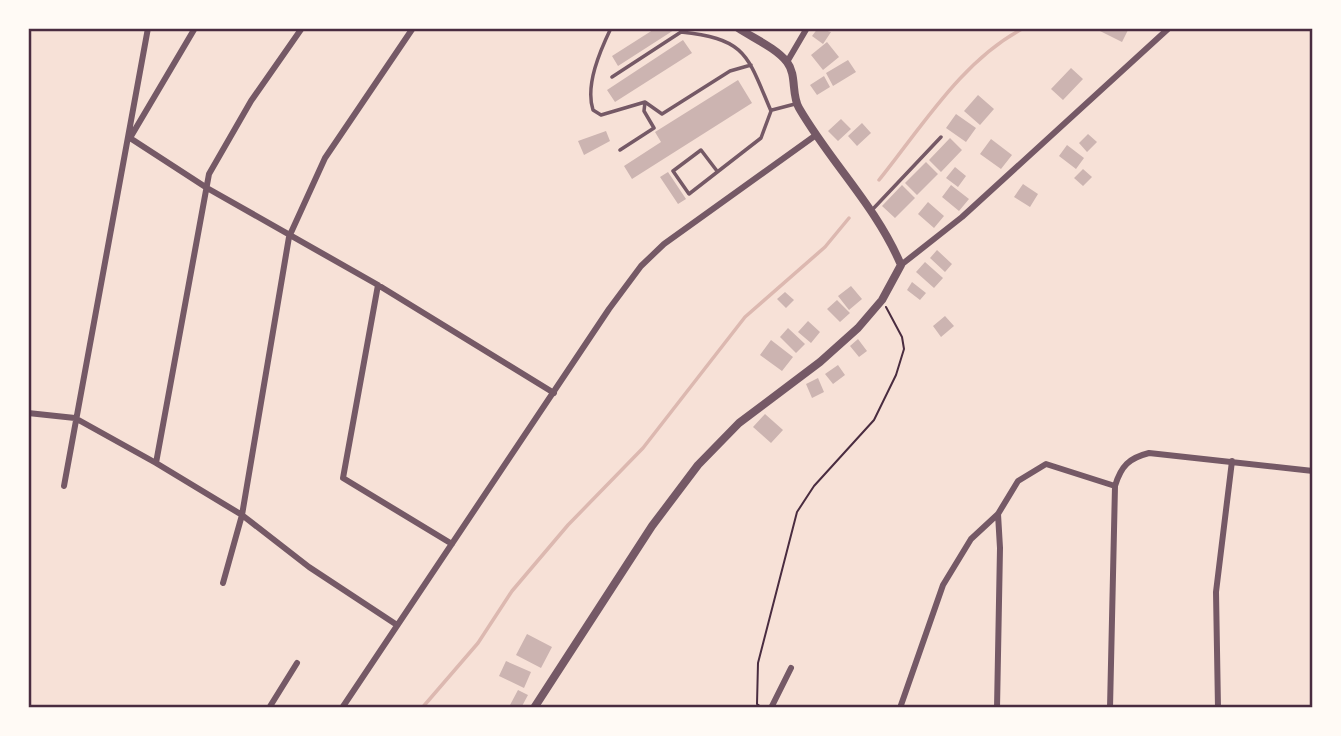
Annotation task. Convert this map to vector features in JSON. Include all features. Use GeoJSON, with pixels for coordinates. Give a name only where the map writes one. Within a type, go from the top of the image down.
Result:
{"type":"FeatureCollection","features":[{"type":"Feature","properties":{"kind":"street"},"geometry":{"type":"LineString","coordinates":[[64,486],[130,138],[148,28]]}},
{"type":"Feature","properties":{"kind":"street"},"geometry":{"type":"LineString","coordinates":[[130,138],[195,28]]}},
{"type":"Feature","properties":{"kind":"street"},"geometry":{"type":"LineString","coordinates":[[156,463],[209,174],[251,101],[302,28]]}},
{"type":"Feature","properties":{"kind":"street"},"geometry":{"type":"LineString","coordinates":[[223,583],[242,515],[289,237],[299,208],[325,158],[413,28]]}},
{"type":"Feature","properties":{"kind":"street"},"geometry":{"type":"LineString","coordinates":[[738,28],[787,62],[793,78],[797,104],[816,135],[872,210],[901,265]]}},
{"type":"Feature","properties":{"kind":"street"},"geometry":{"type":"LineString","coordinates":[[787,62],[807,28]]}},
{"type":"Feature","properties":{"kind":"street"},"geometry":{"type":"LineString","coordinates":[[534,708],[652,526],[698,465],[739,423],[820,362],[883,300],[901,265],[962,216],[1169,28]]}},
{"type":"Feature","properties":{"kind":"street"},"geometry":{"type":"LineString","coordinates":[[342,708],[628,282],[656,251],[816,135]]}},
{"type":"Feature","properties":{"kind":"street"},"geometry":{"type":"LineString","coordinates":[[130,138],[207,188],[289,237],[378,285],[554,393]]}},
{"type":"Feature","properties":{"kind":"street"},"geometry":{"type":"LineString","coordinates":[[378,285],[343,478],[452,544]]}},
{"type":"Feature","properties":{"kind":"street"},"geometry":{"type":"LineString","coordinates":[[28,413],[75,418],[156,463],[242,515],[309,567],[397,625]]}},
{"type":"Feature","properties":{"kind":"street"},"geometry":{"type":"LineString","coordinates":[[1110,708],[1115,486],[1119,471],[1129,460],[1149,453],[1313,471]]}},
{"type":"Feature","properties":{"kind":"street"},"geometry":{"type":"LineString","coordinates":[[1218,708],[1216,592],[1232,461]]}},
{"type":"Feature","properties":{"kind":"street"},"geometry":{"type":"LineString","coordinates":[[900,708],[943,585],[976,534],[998,514],[1018,481],[1039,465],[1052,464],[1115,486]]}},
{"type":"Feature","properties":{"kind":"street"},"geometry":{"type":"LineString","coordinates":[[997,708],[1000,548],[998,514]]}},
{"type":"Feature","properties":{"kind":"street"},"geometry":{"type":"LineString","coordinates":[[269,708],[297,663]]}},
{"type":"Feature","properties":{"kind":"street"},"geometry":{"type":"LineString","coordinates":[[771,708],[791,668]]}},
{"type":"Feature","properties":{"kind":"lane"},"geometry":{"type":"LineString","coordinates":[[611,28],[601,50],[589,99],[593,110],[601,115],[645,102]]}},
{"type":"Feature","properties":{"kind":"lane"},"geometry":{"type":"LineString","coordinates":[[612,77],[681,32],[703,34],[734,45],[747,55],[771,111],[761,138],[688,194],[673,171],[701,149],[717,171]]}},
{"type":"Feature","properties":{"kind":"lane"},"geometry":{"type":"LineString","coordinates":[[645,102],[662,114],[730,71],[751,65]]}},
{"type":"Feature","properties":{"kind":"lane"},"geometry":{"type":"LineString","coordinates":[[620,150],[654,128],[644,111],[645,102]]}},
{"type":"Feature","properties":{"kind":"lane"},"geometry":{"type":"LineString","coordinates":[[771,111],[797,104]]}},
{"type":"Feature","properties":{"kind":"lane"},"geometry":{"type":"LineString","coordinates":[[872,210],[942,137]]}},
{"type":"Feature","properties":{"kind":"path"},"geometry":{"type":"LineString","coordinates":[[762,708],[757,704],[755,689],[758,663],[797,512],[814,486],[874,420],[896,375],[904,349],[902,337],[883,300]]}},
{"type":"Feature","properties":{"kind":"building"},"geometry":{"type":"Polygon","coordinates":[[[656,28],[674,30],[618,66],[612,56],[656,28]]]}},
{"type":"Feature","properties":{"kind":"building"},"geometry":{"type":"Polygon","coordinates":[[[818,28],[831,32],[823,44],[812,36],[818,28]]]}},
{"type":"Feature","properties":{"kind":"building"},"geometry":{"type":"Polygon","coordinates":[[[1094,28],[1129,28],[1122,42],[1094,28]]]}},
{"type":"Feature","properties":{"kind":"building"},"geometry":{"type":"Polygon","coordinates":[[[683,40],[692,53],[615,102],[607,90],[683,40]]]}},
{"type":"Feature","properties":{"kind":"building"},"geometry":{"type":"Polygon","coordinates":[[[827,42],[839,57],[823,70],[811,55],[827,42]]]}},
{"type":"Feature","properties":{"kind":"building"},"geometry":{"type":"Polygon","coordinates":[[[848,60],[856,72],[833,86],[826,73],[848,60]]]}},
{"type":"Feature","properties":{"kind":"building"},"geometry":{"type":"Polygon","coordinates":[[[1071,68],[1083,79],[1063,100],[1051,89],[1071,68]]]}},
{"type":"Feature","properties":{"kind":"building"},"geometry":{"type":"Polygon","coordinates":[[[824,76],[830,87],[817,95],[810,85],[824,76]]]}},
{"type":"Feature","properties":{"kind":"building"},"geometry":{"type":"Polygon","coordinates":[[[738,80],[752,103],[632,179],[624,166],[661,142],[655,132],[738,80]]]}},
{"type":"Feature","properties":{"kind":"building"},"geometry":{"type":"Polygon","coordinates":[[[978,95],[994,109],[980,125],[964,111],[978,95]]]}},
{"type":"Feature","properties":{"kind":"building"},"geometry":{"type":"Polygon","coordinates":[[[956,114],[976,128],[966,142],[946,128],[956,114]]]}},
{"type":"Feature","properties":{"kind":"building"},"geometry":{"type":"Polygon","coordinates":[[[841,119],[851,129],[838,141],[828,131],[841,119]]]}},
{"type":"Feature","properties":{"kind":"building"},"geometry":{"type":"Polygon","coordinates":[[[862,123],[871,133],[857,146],[848,136],[862,123]]]}},
{"type":"Feature","properties":{"kind":"building"},"geometry":{"type":"Polygon","coordinates":[[[606,131],[610,141],[584,155],[578,141],[606,131]]]}},
{"type":"Feature","properties":{"kind":"building"},"geometry":{"type":"Polygon","coordinates":[[[1088,134],[1097,142],[1087,152],[1079,143],[1088,134]]]}},
{"type":"Feature","properties":{"kind":"building"},"geometry":{"type":"Polygon","coordinates":[[[950,138],[962,150],[941,172],[929,160],[950,138]]]}},
{"type":"Feature","properties":{"kind":"building"},"geometry":{"type":"Polygon","coordinates":[[[991,139],[1012,155],[1001,169],[980,154],[991,139]]]}},
{"type":"Feature","properties":{"kind":"building"},"geometry":{"type":"Polygon","coordinates":[[[1067,145],[1084,158],[1076,169],[1059,156],[1067,145]]]}},
{"type":"Feature","properties":{"kind":"building"},"geometry":{"type":"Polygon","coordinates":[[[926,162],[938,174],[917,195],[905,183],[926,162]]]}},
{"type":"Feature","properties":{"kind":"building"},"geometry":{"type":"Polygon","coordinates":[[[955,167],[966,176],[958,187],[946,178],[955,167]]]}},
{"type":"Feature","properties":{"kind":"building"},"geometry":{"type":"Polygon","coordinates":[[[1083,169],[1092,177],[1083,186],[1074,178],[1083,169]]]}},
{"type":"Feature","properties":{"kind":"building"},"geometry":{"type":"Polygon","coordinates":[[[668,172],[686,199],[678,204],[660,177],[668,172]]]}},
{"type":"Feature","properties":{"kind":"building"},"geometry":{"type":"Polygon","coordinates":[[[1023,184],[1038,194],[1030,207],[1014,197],[1023,184]]]}},
{"type":"Feature","properties":{"kind":"building"},"geometry":{"type":"Polygon","coordinates":[[[902,185],[915,198],[895,218],[882,206],[902,185]]]}},
{"type":"Feature","properties":{"kind":"building"},"geometry":{"type":"Polygon","coordinates":[[[951,185],[969,199],[959,211],[942,197],[951,185]]]}},
{"type":"Feature","properties":{"kind":"building"},"geometry":{"type":"Polygon","coordinates":[[[928,202],[944,216],[934,228],[918,214],[928,202]]]}},
{"type":"Feature","properties":{"kind":"building"},"geometry":{"type":"Polygon","coordinates":[[[937,250],[952,264],[945,272],[930,258],[937,250]]]}},
{"type":"Feature","properties":{"kind":"building"},"geometry":{"type":"Polygon","coordinates":[[[925,262],[943,278],[934,288],[916,272],[925,262]]]}},
{"type":"Feature","properties":{"kind":"building"},"geometry":{"type":"Polygon","coordinates":[[[912,282],[926,293],[920,300],[907,290],[912,282]]]}},
{"type":"Feature","properties":{"kind":"building"},"geometry":{"type":"Polygon","coordinates":[[[851,286],[862,299],[849,310],[838,296],[851,286]]]}},
{"type":"Feature","properties":{"kind":"building"},"geometry":{"type":"Polygon","coordinates":[[[785,292],[794,300],[786,308],[777,299],[785,292]]]}},
{"type":"Feature","properties":{"kind":"building"},"geometry":{"type":"Polygon","coordinates":[[[837,300],[850,313],[840,322],[827,309],[837,300]]]}},
{"type":"Feature","properties":{"kind":"building"},"geometry":{"type":"Polygon","coordinates":[[[945,316],[954,326],[941,337],[933,326],[945,316]]]}},
{"type":"Feature","properties":{"kind":"building"},"geometry":{"type":"Polygon","coordinates":[[[808,321],[820,332],[811,343],[798,332],[808,321]]]}},
{"type":"Feature","properties":{"kind":"building"},"geometry":{"type":"Polygon","coordinates":[[[788,328],[805,344],[796,353],[780,337],[788,328]]]}},
{"type":"Feature","properties":{"kind":"building"},"geometry":{"type":"Polygon","coordinates":[[[858,339],[867,351],[859,357],[850,346],[858,339]]]}},
{"type":"Feature","properties":{"kind":"building"},"geometry":{"type":"Polygon","coordinates":[[[771,340],[793,357],[782,371],[760,355],[771,340]]]}},
{"type":"Feature","properties":{"kind":"building"},"geometry":{"type":"Polygon","coordinates":[[[838,365],[845,375],[833,384],[825,374],[838,365]]]}},
{"type":"Feature","properties":{"kind":"building"},"geometry":{"type":"Polygon","coordinates":[[[818,378],[824,392],[812,398],[806,384],[818,378]]]}},
{"type":"Feature","properties":{"kind":"building"},"geometry":{"type":"Polygon","coordinates":[[[765,414],[783,430],[771,443],[753,427],[765,414]]]}},
{"type":"Feature","properties":{"kind":"building"},"geometry":{"type":"Polygon","coordinates":[[[527,634],[552,647],[541,668],[516,655],[527,634]]]}},
{"type":"Feature","properties":{"kind":"building"},"geometry":{"type":"Polygon","coordinates":[[[506,661],[531,672],[524,688],[499,676],[506,661]]]}},
{"type":"Feature","properties":{"kind":"building"},"geometry":{"type":"Polygon","coordinates":[[[518,690],[528,695],[521,708],[510,705],[518,690]]]}},
{"type":"Feature","properties":{"kind":"waterway"},"geometry":{"type":"LineString","coordinates":[[879,180],[962,76],[1002,41],[1024,28]]}},
{"type":"Feature","properties":{"kind":"waterway"},"geometry":{"type":"LineString","coordinates":[[422,708],[478,643],[512,591],[568,525],[643,448],[745,317],[825,247],[849,218]]}}]}
